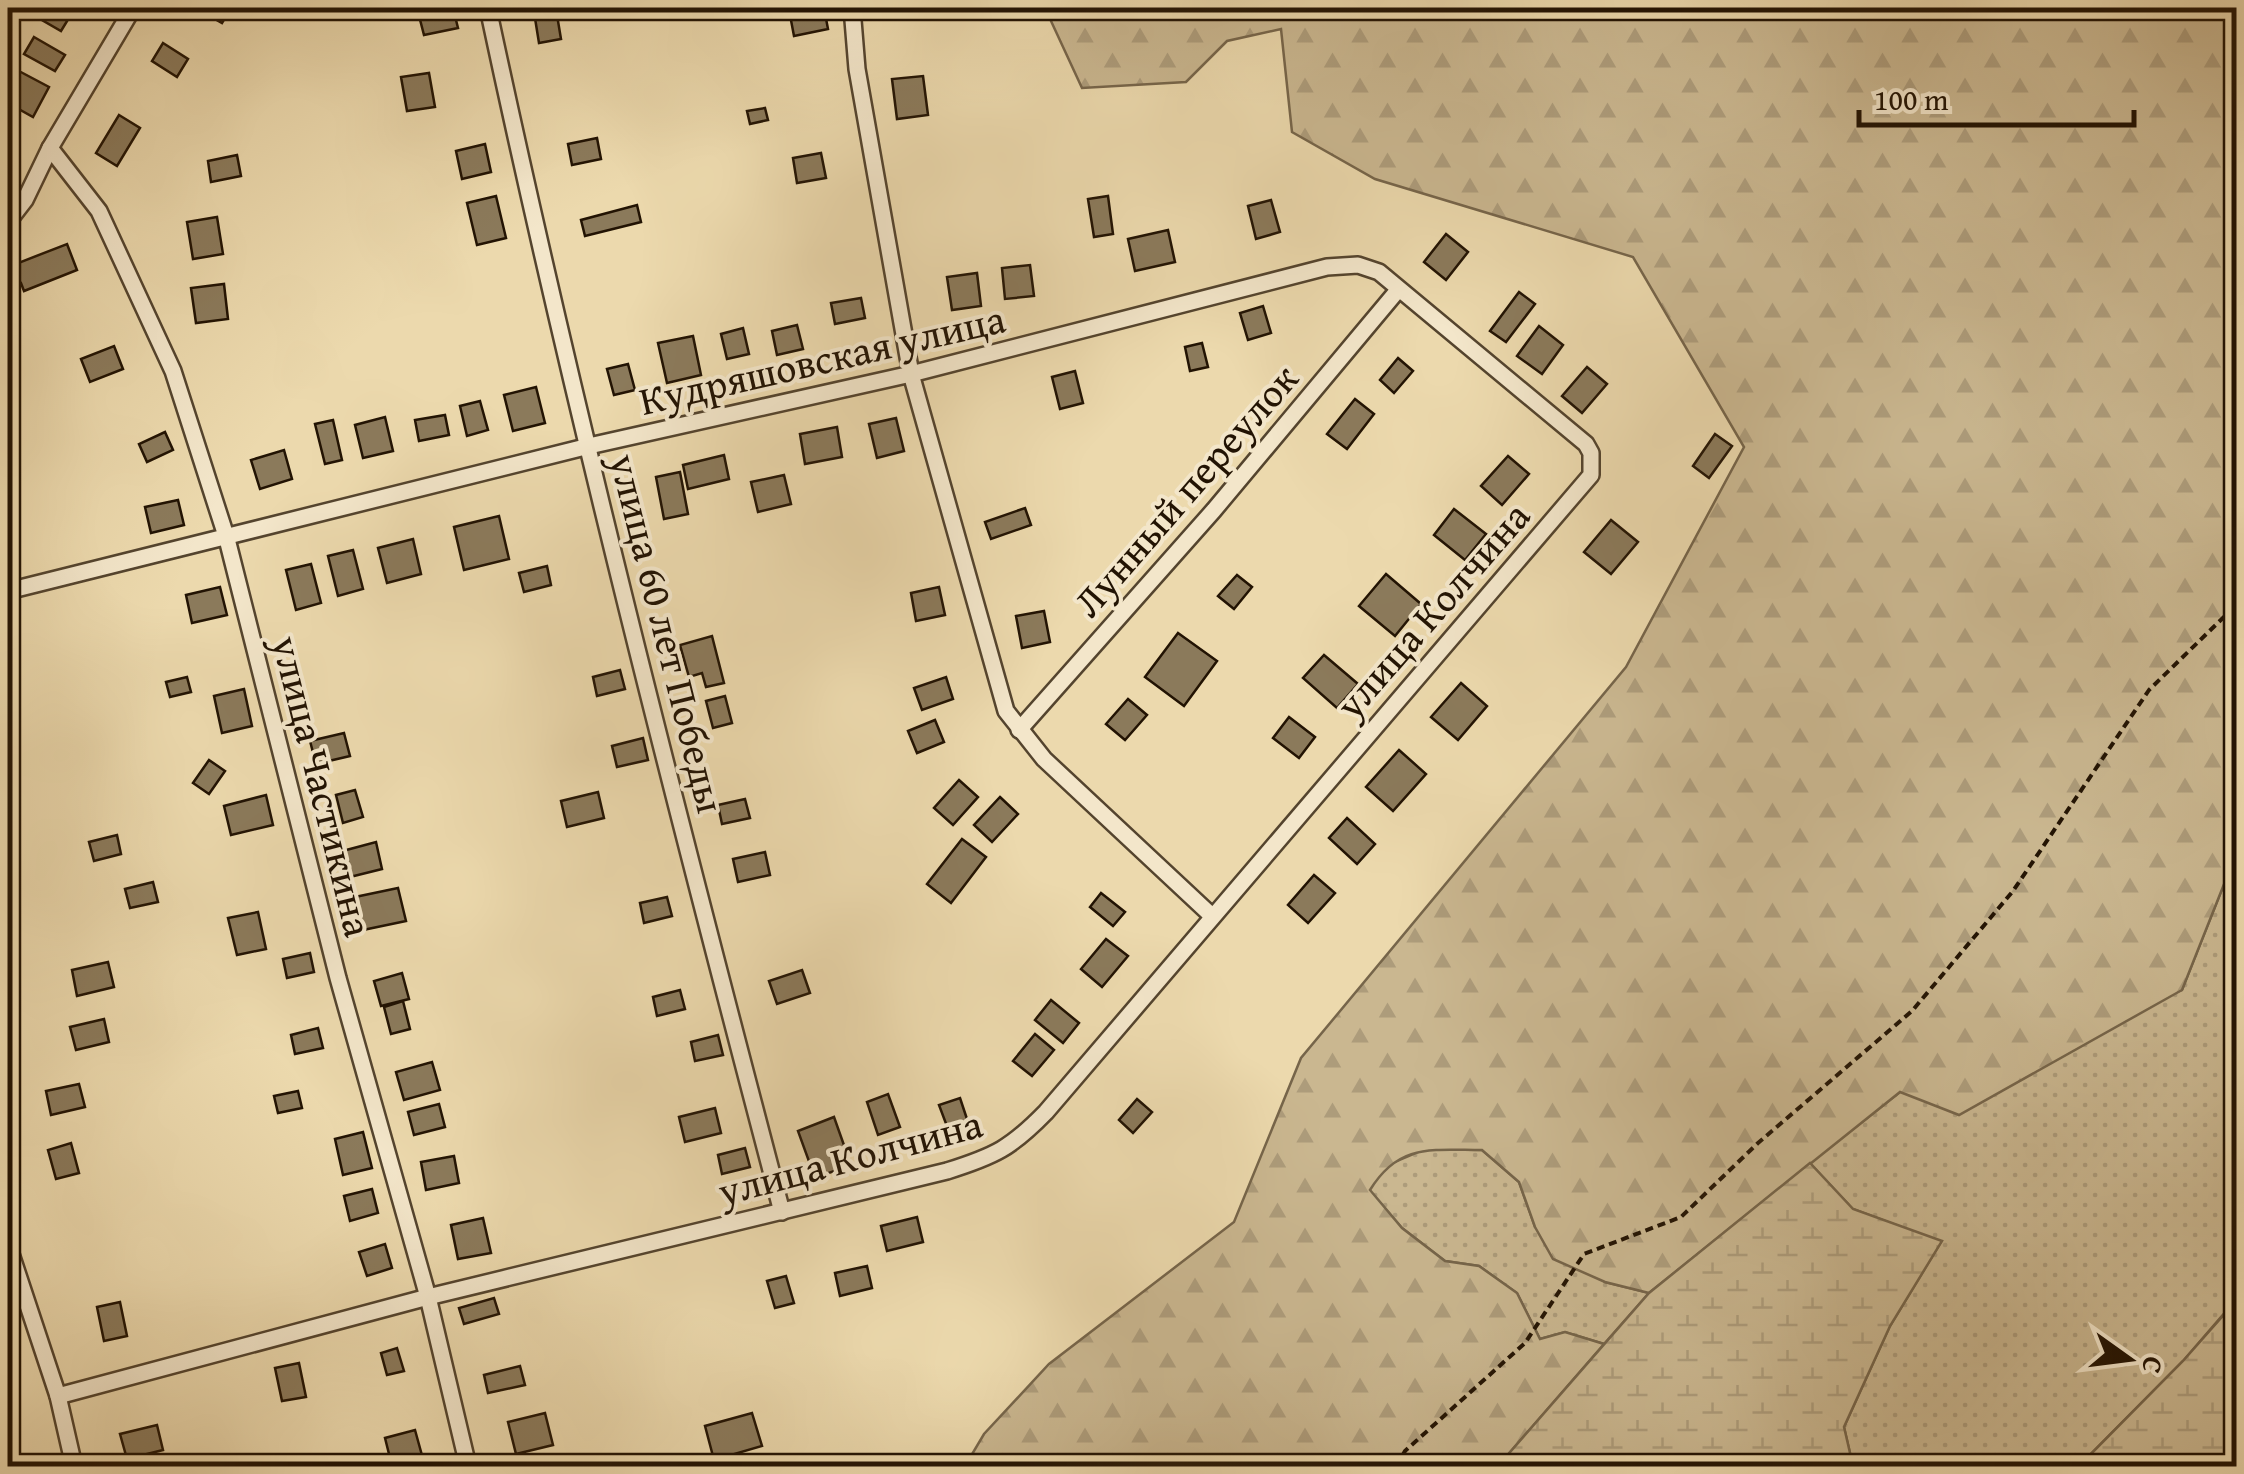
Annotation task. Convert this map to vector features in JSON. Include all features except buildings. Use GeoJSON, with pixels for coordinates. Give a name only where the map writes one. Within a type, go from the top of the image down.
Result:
{"type":"FeatureCollection","features":[{"type":"Feature","properties":{"kind":"street"},"geometry":{"type":"LineString","coordinates":[[8,222],[25,200],[50,148],[133,8]]}},
{"type":"Feature","properties":{"kind":"street","name":"улица 60 лет Победы"},"geometry":{"type":"LineString","coordinates":[[488,8],[682,830],[782,1212]]}},
{"type":"Feature","properties":{"kind":"street"},"geometry":{"type":"LineString","coordinates":[[852,8],[857,69],[911,374],[1006,711],[1044,759],[1212,916]]}},
{"type":"Feature","properties":{"kind":"street","name":"улица Частикина"},"geometry":{"type":"LineString","coordinates":[[50,148],[99,211],[173,371],[227,539],[338,978],[428,1297],[468,1466]]}},
{"type":"Feature","properties":{"kind":"street","name":"Кудряшовская улица"},"geometry":{"type":"LineString","coordinates":[[8,592],[589,446],[911,374],[1327,267],[1358,266],[1379,272],[1592,453]]}},
{"type":"Feature","properties":{"kind":"street","name":"Лунный переулок"},"geometry":{"type":"LineString","coordinates":[[1019,730],[1214,510],[1398,290]]}},
{"type":"Feature","properties":{"kind":"street","name":"улица Колчина"},"geometry":{"type":"LineString","coordinates":[[58,1396],[428,1297],[948,1171],[990,1158],[1015,1143],[1046,1112],[1591,475],[1592,453]]}},
{"type":"Feature","properties":{"kind":"street"},"geometry":{"type":"LineString","coordinates":[[8,1245],[58,1396],[74,1466]]}},
{"type":"Feature","properties":{"kind":"path"},"geometry":{"type":"LineString","coordinates":[[1398,1466],[1405,1451],[1525,1343],[1584,1254],[1681,1217],[1758,1143],[1912,1011],[2013,890],[2149,690],[2230,610],[2236,598]]}},
{"type":"Feature","properties":{"kind":"green space"},"geometry":{"type":"Polygon","coordinates":[[[1045,8],[2236,8],[2236,854],[2182,990],[1959,1115],[1900,1092],[1649,1293],[1605,1282],[1553,1259],[1535,1227],[1519,1182],[1482,1150],[1418,1152],[1393,1164],[1370,1190],[1402,1228],[1445,1261],[1479,1266],[1517,1293],[1540,1339],[1565,1332],[1604,1344],[1498,1466],[965,1466],[984,1434],[1049,1364],[1234,1222],[1301,1058],[1626,667],[1744,447],[1633,257],[1375,179],[1292,132],[1281,29],[1227,41],[1186,82],[1082,88],[1045,8]]]}},
{"type":"Feature","properties":{"kind":"green space"},"geometry":{"type":"Polygon","coordinates":[[[2236,854],[2236,1314],[2228,1309],[2183,1361],[2079,1466],[1853,1466],[1844,1427],[1890,1326],[1941,1242],[1853,1209],[1810,1163],[1900,1092],[2182,990],[2236,854]]]}},
{"type":"Feature","properties":{"kind":"green space"},"geometry":{"type":"Polygon","coordinates":[[[1425,1149],[1482,1150],[1519,1182],[1535,1227],[1605,1282],[1649,1293],[1604,1344],[1565,1332],[1540,1339],[1517,1293],[1479,1266],[1445,1261],[1402,1228],[1369,1190],[1385,1166],[1425,1149]]]}},
{"type":"Feature","properties":{"kind":"green space"},"geometry":{"type":"Polygon","coordinates":[[[1810,1163],[1853,1209],[1942,1241],[1890,1326],[1844,1427],[1853,1466],[1498,1466],[1649,1293],[1810,1163]]]}},
{"type":"Feature","properties":{"kind":"green space"},"geometry":{"type":"Polygon","coordinates":[[[2229,1309],[2236,1314],[2236,1466],[2079,1466],[2183,1361],[2229,1309]]]}}]}
